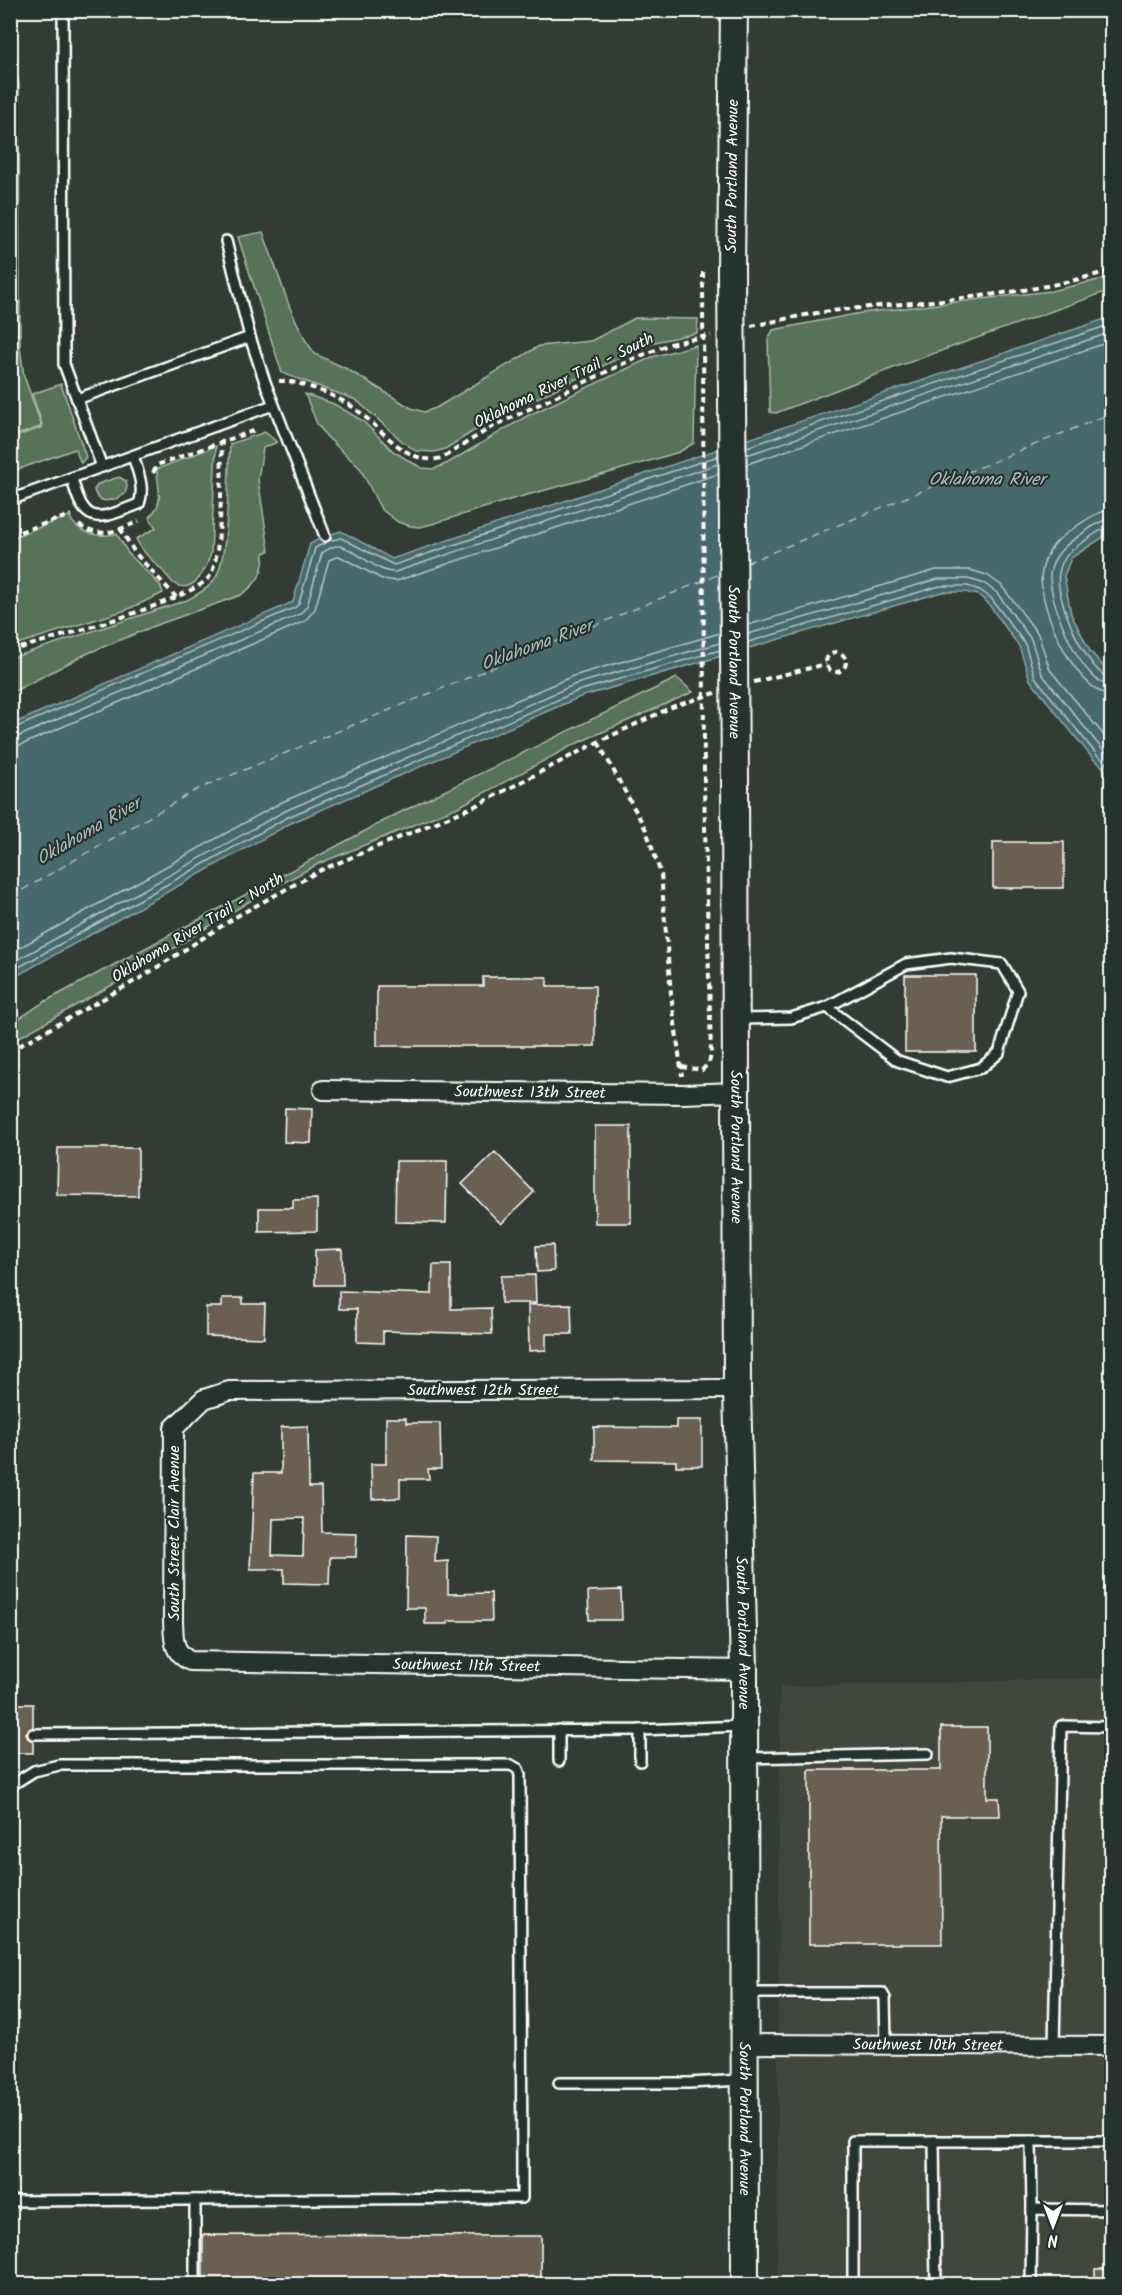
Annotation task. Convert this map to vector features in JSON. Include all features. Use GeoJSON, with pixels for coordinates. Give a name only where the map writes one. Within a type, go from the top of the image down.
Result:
{"type":"FeatureCollection","features":[{"type":"Feature","properties":{"kind":"main road","name":"South Portland Avenue"},"geometry":{"type":"LineString","coordinates":[[734,10],[731,270],[737,1389],[744,1670],[745,2284]]}},
{"type":"Feature","properties":{"kind":"street","name":"Southwest 13th Street"},"geometry":{"type":"LineString","coordinates":[[323,1090],[683,1094],[736,1092]]}},
{"type":"Feature","properties":{"kind":"street","name":"Southwest 12th Street"},"geometry":{"type":"LineString","coordinates":[[229,1391],[737,1389]]}},
{"type":"Feature","properties":{"kind":"street","name":"South Street Clair Avenue"},"geometry":{"type":"LineString","coordinates":[[190,1661],[180,1656],[174,1644],[174,1428],[204,1399],[229,1391]]}},
{"type":"Feature","properties":{"kind":"street","name":"Southwest 11th Street"},"geometry":{"type":"LineString","coordinates":[[190,1661],[744,1670]]}},
{"type":"Feature","properties":{"kind":"street","name":"Southwest 10th Street"},"geometry":{"type":"LineString","coordinates":[[745,2044],[1112,2046]]}},
{"type":"Feature","properties":{"kind":"lane"},"geometry":{"type":"LineString","coordinates":[[63,10],[64,364],[102,467]]}},
{"type":"Feature","properties":{"kind":"lane"},"geometry":{"type":"LineString","coordinates":[[226,241],[250,337],[265,382],[325,536]]}},
{"type":"Feature","properties":{"kind":"lane"},"geometry":{"type":"LineString","coordinates":[[77,399],[250,337]]}},
{"type":"Feature","properties":{"kind":"lane"},"geometry":{"type":"LineString","coordinates":[[10,500],[273,405]]}},
{"type":"Feature","properties":{"kind":"lane"},"geometry":{"type":"LineString","coordinates":[[72,478],[81,507],[87,513],[104,518],[139,504],[142,488],[133,456]]}},
{"type":"Feature","properties":{"kind":"lane"},"geometry":{"type":"LineString","coordinates":[[736,1019],[791,1018],[827,1007],[906,964],[951,958],[1002,964],[1018,991],[999,1053],[981,1068],[947,1077],[898,1061],[827,1007]]}},
{"type":"Feature","properties":{"kind":"lane"},"geometry":{"type":"LineString","coordinates":[[1054,2046],[1061,1725],[1112,1727]]}},
{"type":"Feature","properties":{"kind":"lane"},"geometry":{"type":"LineString","coordinates":[[33,1734],[640,1730],[743,1726]]}},
{"type":"Feature","properties":{"kind":"lane"},"geometry":{"type":"LineString","coordinates":[[559,1730],[559,1761]]}},
{"type":"Feature","properties":{"kind":"lane"},"geometry":{"type":"LineString","coordinates":[[640,1730],[640,1761]]}},
{"type":"Feature","properties":{"kind":"lane"},"geometry":{"type":"LineString","coordinates":[[744,1758],[928,1754]]}},
{"type":"Feature","properties":{"kind":"lane"},"geometry":{"type":"LineString","coordinates":[[10,1786],[34,1771],[59,1765],[511,1765],[518,1769],[520,1775],[522,2198],[10,2201]]}},
{"type":"Feature","properties":{"kind":"lane"},"geometry":{"type":"LineString","coordinates":[[745,1993],[882,1993],[885,1998],[886,2044]]}},
{"type":"Feature","properties":{"kind":"lane"},"geometry":{"type":"LineString","coordinates":[[559,2083],[690,2083],[745,2080]]}},
{"type":"Feature","properties":{"kind":"lane"},"geometry":{"type":"LineString","coordinates":[[853,2284],[853,2141],[1112,2141]]}},
{"type":"Feature","properties":{"kind":"lane"},"geometry":{"type":"LineString","coordinates":[[934,2141],[936,2284]]}},
{"type":"Feature","properties":{"kind":"lane"},"geometry":{"type":"LineString","coordinates":[[1031,2141],[1031,2284]]}},
{"type":"Feature","properties":{"kind":"lane"},"geometry":{"type":"LineString","coordinates":[[195,2200],[195,2284]]}},
{"type":"Feature","properties":{"kind":"lane"},"geometry":{"type":"LineString","coordinates":[[1032,2209],[1112,2210]]}},
{"type":"Feature","properties":{"kind":"path"},"geometry":{"type":"LineString","coordinates":[[742,328],[829,311],[1028,289],[1068,282],[1112,270]]}},
{"type":"Feature","properties":{"kind":"path"},"geometry":{"type":"LineString","coordinates":[[681,1067],[702,1070],[709,1063],[711,1054],[704,788],[703,272]]}},
{"type":"Feature","properties":{"kind":"path","name":"Oklahoma River Trail - South"},"geometry":{"type":"LineString","coordinates":[[265,382],[286,381],[337,399],[356,409],[413,456],[432,460],[452,452],[504,420],[633,359],[670,344],[719,333]]}},
{"type":"Feature","properties":{"kind":"path"},"geometry":{"type":"LineString","coordinates":[[10,651],[106,622],[176,597],[202,584],[210,577],[214,567],[218,537],[223,423]]}},
{"type":"Feature","properties":{"kind":"path"},"geometry":{"type":"LineString","coordinates":[[115,513],[121,531],[135,554],[176,597]]}},
{"type":"Feature","properties":{"kind":"path"},"geometry":{"type":"LineString","coordinates":[[834,652],[846,658],[845,668],[839,672],[831,671],[826,664],[827,657],[834,652]]}},
{"type":"Feature","properties":{"kind":"path"},"geometry":{"type":"LineString","coordinates":[[743,685],[826,664]]}},
{"type":"Feature","properties":{"kind":"path","name":"Oklahoma River Trail - North"},"geometry":{"type":"LineString","coordinates":[[10,1051],[142,977],[229,920],[321,870],[475,806],[598,742],[672,707],[721,692]]}},
{"type":"Feature","properties":{"kind":"path"},"geometry":{"type":"LineString","coordinates":[[598,742],[646,830],[661,874],[671,994],[683,1094]]}},
{"type":"Feature","properties":{"kind":"shaded area"},"geometry":{"type":"Polygon","coordinates":[[[1111,1678],[1111,2284],[777,2284],[780,1687],[1111,1678]]]}},
{"type":"Feature","properties":{"kind":"green space"},"geometry":{"type":"Polygon","coordinates":[[[11,73],[17,74],[19,84],[20,347],[24,376],[41,424],[40,427],[11,437],[11,73]]]}},
{"type":"Feature","properties":{"kind":"green space"},"geometry":{"type":"Polygon","coordinates":[[[263,232],[290,308],[315,354],[347,369],[411,408],[424,412],[436,408],[539,346],[591,341],[635,318],[698,319],[697,333],[655,342],[615,360],[488,422],[445,449],[435,452],[416,451],[356,400],[282,373],[238,237],[263,232]]]}},
{"type":"Feature","properties":{"kind":"green space"},"geometry":{"type":"Polygon","coordinates":[[[1111,277],[1111,290],[896,367],[776,413],[770,412],[768,339],[773,330],[861,313],[1051,291],[1111,277]]]}},
{"type":"Feature","properties":{"kind":"green space"},"geometry":{"type":"Polygon","coordinates":[[[696,345],[694,443],[679,452],[420,527],[398,522],[381,509],[360,468],[327,437],[317,424],[305,394],[334,404],[363,421],[393,451],[422,468],[434,469],[527,416],[652,357],[696,345]]]}},
{"type":"Feature","properties":{"kind":"green space"},"geometry":{"type":"Polygon","coordinates":[[[61,384],[86,457],[81,463],[75,449],[11,472],[11,438],[41,428],[42,424],[32,394],[61,384]]]}},
{"type":"Feature","properties":{"kind":"green space"},"geometry":{"type":"Polygon","coordinates":[[[265,432],[277,442],[263,448],[258,479],[269,551],[264,553],[261,572],[251,587],[241,595],[154,626],[86,654],[11,693],[11,658],[187,600],[210,584],[216,577],[223,551],[230,444],[265,432]]]}},
{"type":"Feature","properties":{"kind":"green space"},"geometry":{"type":"Polygon","coordinates":[[[216,446],[211,553],[198,578],[187,586],[180,586],[171,581],[144,552],[136,539],[156,528],[149,517],[159,500],[157,469],[216,446]]]}},
{"type":"Feature","properties":{"kind":"green space"},"geometry":{"type":"Polygon","coordinates":[[[119,477],[126,481],[125,494],[107,501],[96,495],[94,490],[98,484],[119,477]]]}},
{"type":"Feature","properties":{"kind":"green space"},"geometry":{"type":"Polygon","coordinates":[[[69,516],[78,528],[90,534],[117,534],[128,553],[160,585],[163,593],[126,610],[11,646],[11,538],[69,516]]]}},
{"type":"Feature","properties":{"kind":"green space"},"geometry":{"type":"Polygon","coordinates":[[[677,678],[693,692],[573,745],[460,806],[318,864],[253,899],[137,971],[11,1042],[11,1024],[44,1002],[397,814],[677,678]]]}},
{"type":"Feature","properties":{"kind":"water","name":"Oklahoma River"},"geometry":{"type":"Polygon","coordinates":[[[1111,317],[1111,532],[1071,558],[1064,576],[1071,614],[1090,651],[1111,675],[1111,781],[1102,766],[1093,759],[1030,680],[1019,646],[987,602],[978,595],[965,592],[942,592],[580,697],[291,823],[11,979],[10,725],[293,602],[310,544],[341,531],[392,559],[1111,317]]]}},
{"type":"Feature","properties":{"kind":"building"},"geometry":{"type":"Polygon","coordinates":[[[993,842],[1064,842],[1064,888],[993,888],[993,842]]]}},
{"type":"Feature","properties":{"kind":"building"},"geometry":{"type":"Polygon","coordinates":[[[905,975],[976,975],[976,1052],[905,1052],[905,975]]]}},
{"type":"Feature","properties":{"kind":"building"},"geometry":{"type":"Polygon","coordinates":[[[483,977],[547,977],[547,986],[595,986],[595,1046],[377,1046],[377,986],[483,986],[483,977]]]}},
{"type":"Feature","properties":{"kind":"building"},"geometry":{"type":"Polygon","coordinates":[[[285,1108],[312,1109],[311,1143],[284,1142],[285,1108]]]}},
{"type":"Feature","properties":{"kind":"building"},"geometry":{"type":"Polygon","coordinates":[[[595,1126],[631,1126],[631,1223],[595,1223],[595,1126]]]}},
{"type":"Feature","properties":{"kind":"building"},"geometry":{"type":"Polygon","coordinates":[[[58,1148],[138,1148],[138,1196],[57,1195],[58,1148]]]}},
{"type":"Feature","properties":{"kind":"building"},"geometry":{"type":"Polygon","coordinates":[[[495,1152],[534,1192],[501,1224],[462,1184],[495,1152]]]}},
{"type":"Feature","properties":{"kind":"building"},"geometry":{"type":"Polygon","coordinates":[[[396,1161],[447,1161],[446,1223],[395,1222],[396,1161]]]}},
{"type":"Feature","properties":{"kind":"building"},"geometry":{"type":"Polygon","coordinates":[[[317,1199],[317,1231],[259,1232],[259,1208],[293,1208],[293,1200],[317,1199]]]}},
{"type":"Feature","properties":{"kind":"building"},"geometry":{"type":"Polygon","coordinates":[[[553,1245],[554,1271],[537,1272],[536,1246],[553,1245]]]}},
{"type":"Feature","properties":{"kind":"building"},"geometry":{"type":"Polygon","coordinates":[[[342,1249],[343,1285],[315,1285],[315,1250],[342,1249]]]}},
{"type":"Feature","properties":{"kind":"building"},"geometry":{"type":"Polygon","coordinates":[[[433,1265],[451,1265],[451,1309],[491,1308],[492,1334],[383,1331],[383,1343],[357,1342],[357,1309],[339,1309],[339,1291],[432,1294],[433,1265]]]}},
{"type":"Feature","properties":{"kind":"building"},"geometry":{"type":"Polygon","coordinates":[[[535,1275],[536,1303],[501,1303],[501,1276],[535,1275]]]}},
{"type":"Feature","properties":{"kind":"building"},"geometry":{"type":"Polygon","coordinates":[[[222,1298],[243,1298],[243,1304],[265,1304],[264,1338],[206,1336],[206,1307],[222,1307],[222,1298]]]}},
{"type":"Feature","properties":{"kind":"building"},"geometry":{"type":"Polygon","coordinates":[[[571,1304],[572,1334],[546,1334],[546,1350],[529,1351],[528,1305],[571,1304]]]}},
{"type":"Feature","properties":{"kind":"building"},"geometry":{"type":"Polygon","coordinates":[[[386,1418],[406,1418],[406,1423],[440,1423],[441,1469],[428,1469],[429,1479],[400,1479],[400,1498],[372,1499],[371,1464],[386,1464],[386,1418]]]}},
{"type":"Feature","properties":{"kind":"building"},"geometry":{"type":"Polygon","coordinates":[[[676,1420],[702,1420],[702,1466],[676,1466],[676,1461],[594,1460],[594,1427],[676,1428],[676,1420]]]}},
{"type":"Feature","properties":{"kind":"building"},"geometry":{"type":"Polygon","coordinates":[[[308,1426],[309,1487],[321,1487],[322,1532],[357,1533],[356,1557],[330,1557],[329,1584],[284,1583],[284,1569],[250,1569],[254,1473],[281,1473],[281,1427],[308,1426]],[[304,1518],[273,1519],[272,1555],[303,1556],[304,1518]]]}},
{"type":"Feature","properties":{"kind":"building"},"geometry":{"type":"Polygon","coordinates":[[[407,1535],[436,1536],[435,1562],[448,1561],[448,1594],[491,1593],[492,1621],[448,1621],[448,1624],[425,1624],[425,1608],[406,1608],[407,1535]]]}},
{"type":"Feature","properties":{"kind":"building"},"geometry":{"type":"Polygon","coordinates":[[[621,1590],[622,1620],[589,1620],[588,1591],[621,1590]]]}},
{"type":"Feature","properties":{"kind":"building"},"geometry":{"type":"Polygon","coordinates":[[[10,1704],[33,1704],[33,1727],[26,1733],[33,1741],[33,1753],[10,1753],[10,1704]]]}},
{"type":"Feature","properties":{"kind":"building"},"geometry":{"type":"Polygon","coordinates":[[[941,1727],[987,1727],[987,1798],[999,1798],[1000,1816],[941,1816],[942,1944],[809,1944],[809,1770],[941,1770],[941,1727]]]}},
{"type":"Feature","properties":{"kind":"building"},"geometry":{"type":"Polygon","coordinates":[[[203,2235],[541,2236],[541,2284],[203,2284],[203,2235]]]}},
{"type":"Feature","properties":{"kind":"building"},"geometry":{"type":"Polygon","coordinates":[[[1095,2269],[1112,2269],[1112,2284],[1095,2284],[1095,2269]]]}},
{"type":"Feature","properties":{"kind":"ferry route"},"geometry":{"type":"LineString","coordinates":[[746,563],[1112,413]]}},
{"type":"Feature","properties":{"kind":"ferry route"},"geometry":{"type":"LineString","coordinates":[[10,897],[198,789],[722,573]]}}]}
